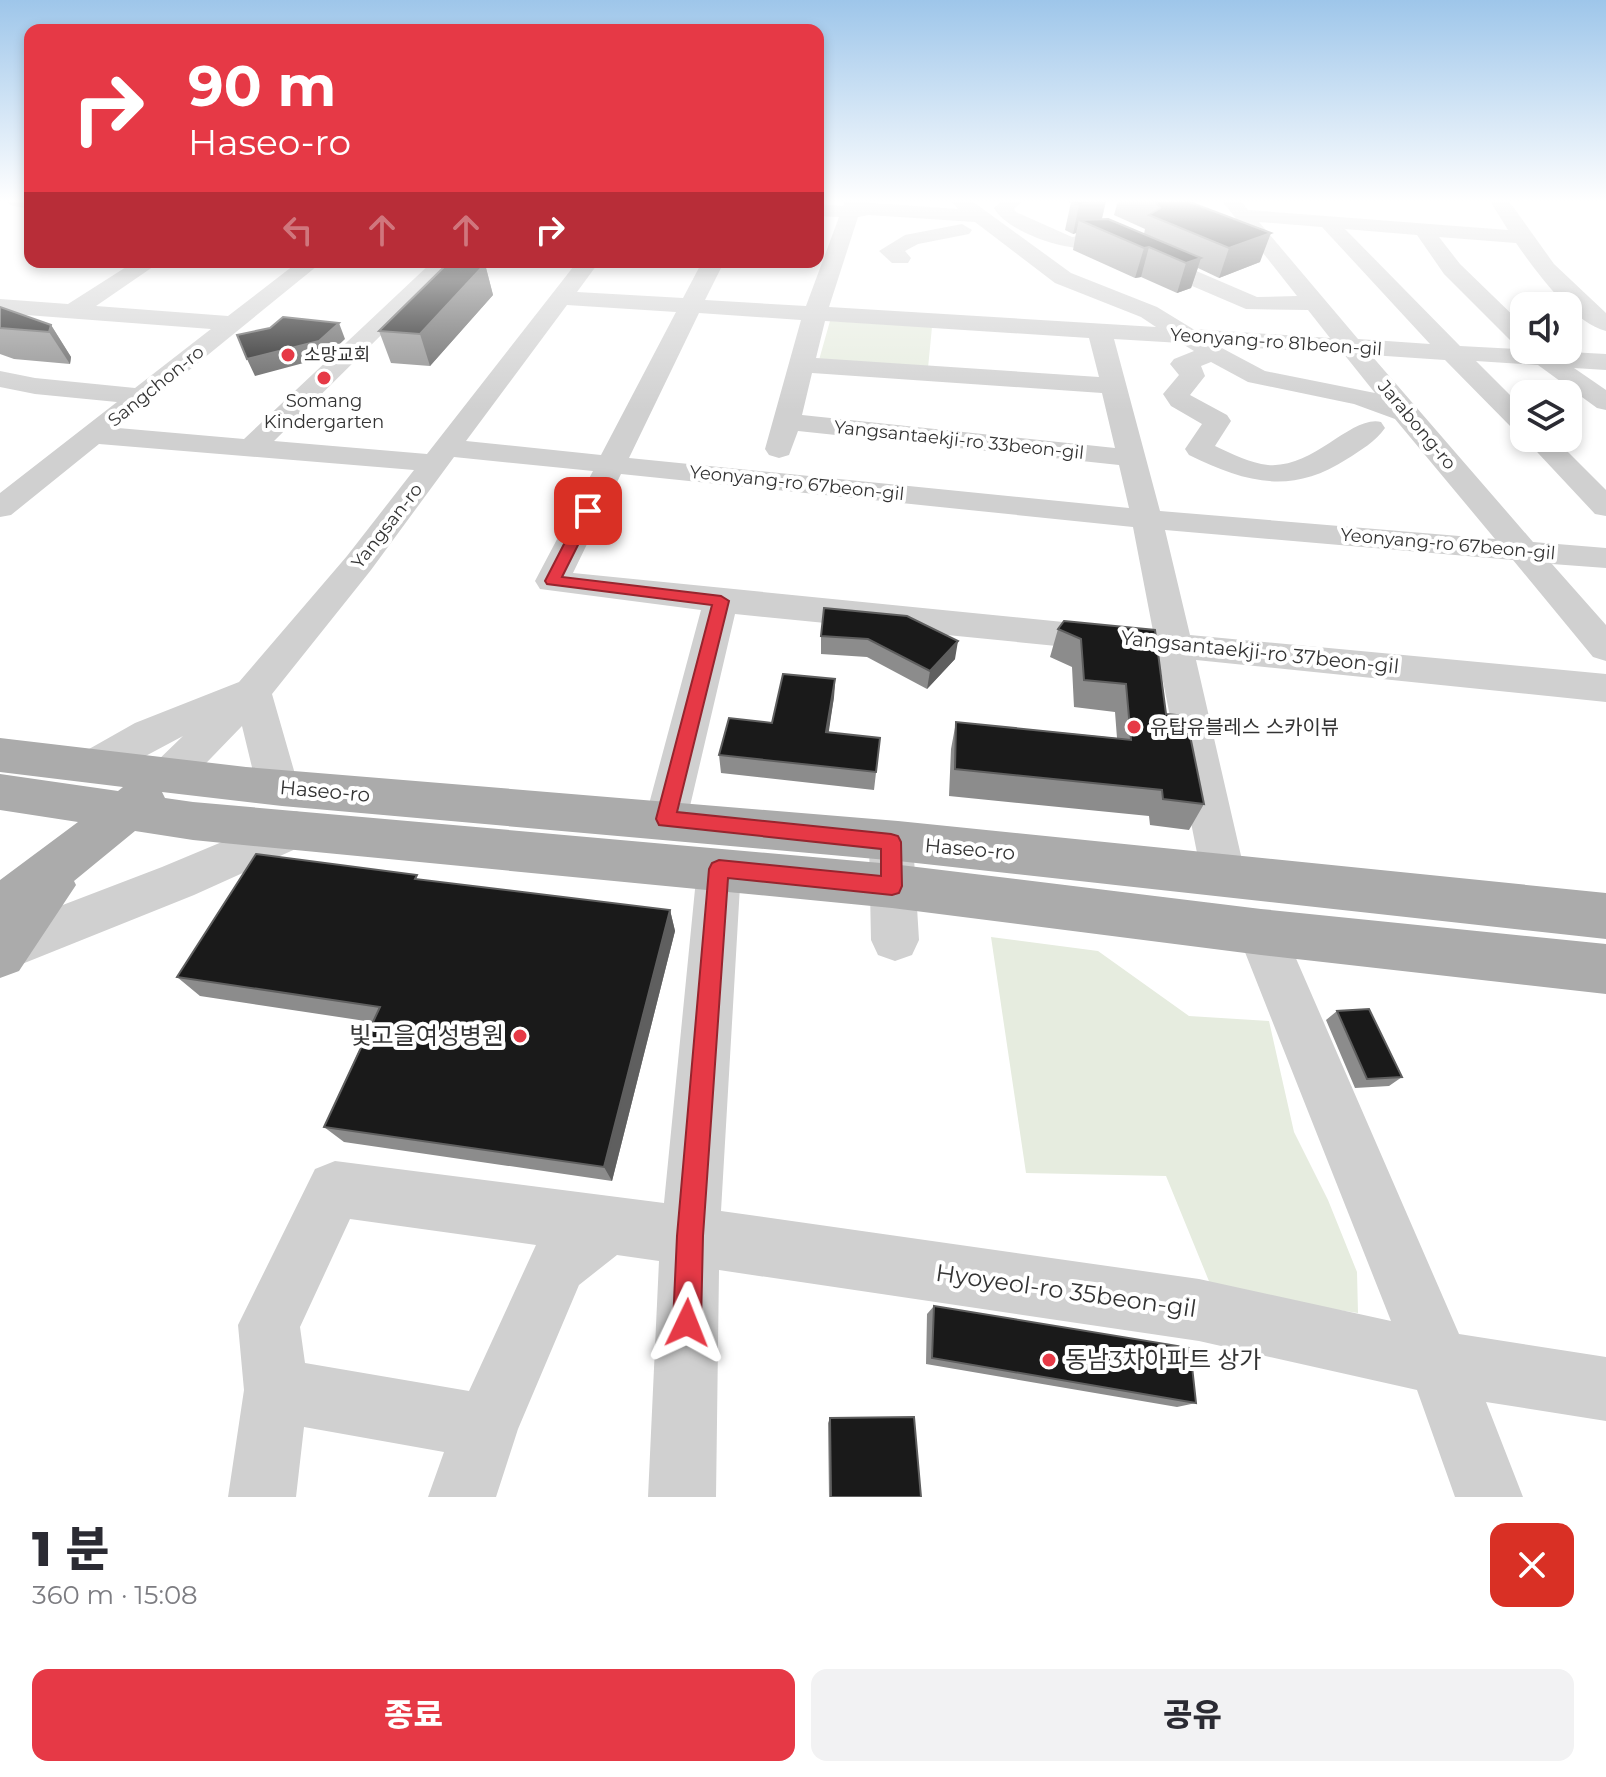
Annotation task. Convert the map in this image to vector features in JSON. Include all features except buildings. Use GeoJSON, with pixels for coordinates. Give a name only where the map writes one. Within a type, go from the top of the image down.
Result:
{"type":"FeatureCollection","features":[{"type":"Feature","properties":{"kind":"main road","name":"Haseo-ro"},"geometry":{"type":"LineString","coordinates":[[0,755],[96,764],[168,776],[287,808],[719,869],[891,864],[1223,873],[1606,916]]}},
{"type":"Feature","properties":{"kind":"main road"},"geometry":{"type":"LineString","coordinates":[[2,937],[74,854],[168,776]]}},
{"type":"Feature","properties":{"kind":"main road","name":"Haseo-ro"},"geometry":{"type":"LineString","coordinates":[[0,792],[193,821],[287,808],[666,819],[1261,932],[1606,969]]}},
{"type":"Feature","properties":{"kind":"street"},"geometry":{"type":"LineString","coordinates":[[72,312],[135,271]]}},
{"type":"Feature","properties":{"kind":"street","name":"Sangchon-ro"},"geometry":{"type":"LineString","coordinates":[[0,508],[300,271]]}},
{"type":"Feature","properties":{"kind":"street"},"geometry":{"type":"LineString","coordinates":[[252,447],[435,271]]}},
{"type":"Feature","properties":{"kind":"street","name":"Yangsan-ro"},"geometry":{"type":"LineString","coordinates":[[168,776],[252,692],[359,563],[582,271]]}},
{"type":"Feature","properties":{"kind":"street","name":"Yangsantaekji-ro 37beon-gil"},"geometry":{"type":"LineString","coordinates":[[708,271],[552,581],[721,601],[1606,688]]}},
{"type":"Feature","properties":{"kind":"street"},"geometry":{"type":"LineString","coordinates":[[771,480],[815,313],[830,271]]}},
{"type":"Feature","properties":{"kind":"street"},"geometry":{"type":"LineString","coordinates":[[1053,271],[1063,278],[1127,301],[1257,377],[1360,397],[1405,413]]}},
{"type":"Feature","properties":{"kind":"street"},"geometry":{"type":"LineString","coordinates":[[1182,271],[1230,296],[1254,304],[1314,303]]}},
{"type":"Feature","properties":{"kind":"street"},"geometry":{"type":"LineString","coordinates":[[1222,271],[1250,283],[1268,304]]}},
{"type":"Feature","properties":{"kind":"street","name":"Jarabong-ro"},"geometry":{"type":"LineString","coordinates":[[1288,271],[1606,648]]}},
{"type":"Feature","properties":{"kind":"street"},"geometry":{"type":"LineString","coordinates":[[1372,271],[1510,410]]}},
{"type":"Feature","properties":{"kind":"street"},"geometry":{"type":"LineString","coordinates":[[1454,271],[1510,326]]}},
{"type":"Feature","properties":{"kind":"street"},"geometry":{"type":"LineString","coordinates":[[1548,271],[1606,324]]}},
{"type":"Feature","properties":{"kind":"street","name":"Yeonyang-ro 81beon-gil"},"geometry":{"type":"LineString","coordinates":[[563,298],[1452,353],[1510,354]]}},
{"type":"Feature","properties":{"kind":"street"},"geometry":{"type":"LineString","coordinates":[[0,306],[234,324]]}},
{"type":"Feature","properties":{"kind":"street"},"geometry":{"type":"LineString","coordinates":[[1100,331],[1147,519],[1171,643],[1223,873]]}},
{"type":"Feature","properties":{"kind":"street"},"geometry":{"type":"LineString","coordinates":[[1213,353],[1183,364],[1192,371],[1192,376],[1176,394],[1180,400],[1217,421],[1199,449],[1254,472],[1282,473],[1302,470],[1333,457],[1371,428]]}},
{"type":"Feature","properties":{"kind":"street","name":"Yeonyang-ro 81beon-gil"},"geometry":{"type":"LineString","coordinates":[[1582,359],[1606,362]]}},
{"type":"Feature","properties":{"kind":"street"},"geometry":{"type":"LineString","coordinates":[[1554,364],[1606,402]]}},
{"type":"Feature","properties":{"kind":"street"},"geometry":{"type":"LineString","coordinates":[[801,365],[1116,397]]}},
{"type":"Feature","properties":{"kind":"street"},"geometry":{"type":"LineString","coordinates":[[0,379],[35,386],[143,397]]}},
{"type":"Feature","properties":{"kind":"street"},"geometry":{"type":"LineString","coordinates":[[1315,389],[1371,428],[1427,438]]}},
{"type":"Feature","properties":{"kind":"street","name":"Yangsantaekji-ro 33beon-gil"},"geometry":{"type":"LineString","coordinates":[[786,422],[1131,458]]}},
{"type":"Feature","properties":{"kind":"street","name":"Yeonyang-ro 67beon-gil"},"geometry":{"type":"LineString","coordinates":[[95,435],[252,447],[611,464],[1147,519],[1606,558]]}},
{"type":"Feature","properties":{"kind":"street"},"geometry":{"type":"LineString","coordinates":[[1552,452],[1606,507]]}},
{"type":"Feature","properties":{"kind":"street"},"geometry":{"type":"LineString","coordinates":[[666,819],[721,601]]}},
{"type":"Feature","properties":{"kind":"street"},"geometry":{"type":"LineString","coordinates":[[2,937],[178,881],[287,808],[252,692],[149,734],[96,764]]}},
{"type":"Feature","properties":{"kind":"street"},"geometry":{"type":"LineString","coordinates":[[891,864],[895,940]]}},
{"type":"Feature","properties":{"kind":"street"},"geometry":{"type":"LineString","coordinates":[[682,1497],[690,1236],[719,869]]}},
{"type":"Feature","properties":{"kind":"street"},"geometry":{"type":"LineString","coordinates":[[1261,932],[1439,1363],[1489,1497]]}},
{"type":"Feature","properties":{"kind":"street"},"geometry":{"type":"LineString","coordinates":[[262,1497],[276,1390],[269,1325],[335,1189],[690,1236]]}},
{"type":"Feature","properties":{"kind":"street"},"geometry":{"type":"LineString","coordinates":[[462,1497],[486,1427],[558,1264],[609,1225]]}},
{"type":"Feature","properties":{"kind":"street","name":"Hyoyeol-ro 35beon-gil"},"geometry":{"type":"LineString","coordinates":[[690,1236],[1199,1310],[1439,1363],[1606,1389]]}},
{"type":"Feature","properties":{"kind":"street"},"geometry":{"type":"LineString","coordinates":[[276,1390],[486,1427]]}},
{"type":"Feature","properties":{"kind":"shaded area"},"geometry":{"type":"Polygon","coordinates":[[[830,321],[932,327],[928,368],[819,360],[830,321]]]}},
{"type":"Feature","properties":{"kind":"shaded area"},"geometry":{"type":"Polygon","coordinates":[[[991,937],[1098,951],[1189,1016],[1269,1021],[1294,1132],[1328,1200],[1357,1272],[1358,1313],[1213,1291],[1166,1176],[1026,1173],[991,937]]]}},
{"type":"Feature","properties":{"kind":"place","name":"소망교회"},"geometry":{"type":"Point","coordinates":[288,355]}},
{"type":"Feature","properties":{"kind":"place","name":"Somang Kindergarten"},"geometry":{"type":"Point","coordinates":[324,378]}},
{"type":"Feature","properties":{"kind":"place","name":"유탑유블레스 스카이뷰"},"geometry":{"type":"Point","coordinates":[1134,727]}},
{"type":"Feature","properties":{"kind":"place","name":"빛고을여성병원"},"geometry":{"type":"Point","coordinates":[520,1036]}},
{"type":"Feature","properties":{"kind":"place","name":"동남3차아파트 상가"},"geometry":{"type":"Point","coordinates":[1049,1360]}},
{"type":"Feature","properties":{"kind":"route"},"geometry":{"type":"LineString","coordinates":[[588,511],[552,581],[721,601],[666,819],[891,842],[892,886],[719,869],[690,1236],[687,1323]]}}]}
